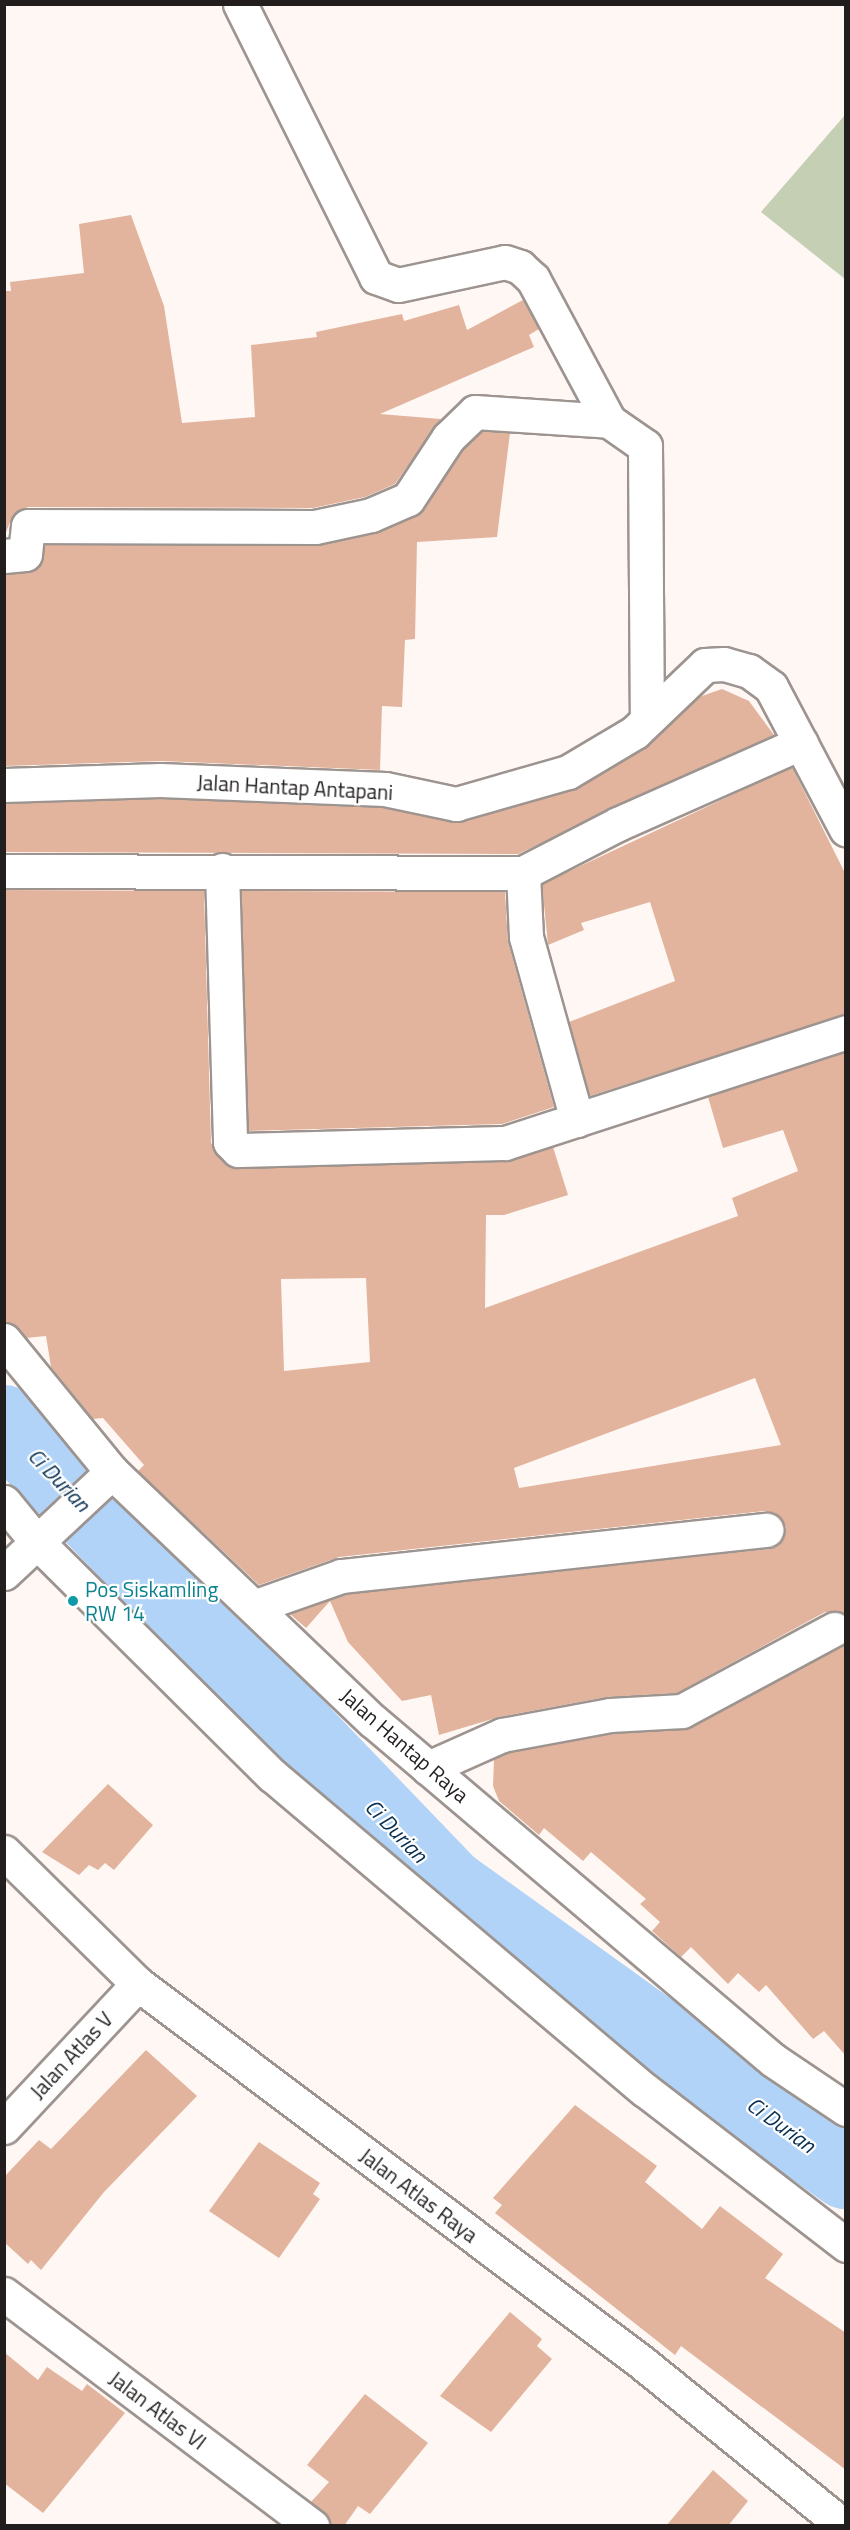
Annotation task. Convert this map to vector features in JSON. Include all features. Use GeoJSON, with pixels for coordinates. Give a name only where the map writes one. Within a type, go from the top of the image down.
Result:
{"type":"FeatureCollection","features":[{"type":"Feature","properties":{"kind":"street"},"geometry":{"type":"LineString","coordinates":[[240,4],[376,277],[398,285],[505,262],[520,267],[533,279],[609,421],[645,446],[647,716]]}},
{"type":"Feature","properties":{"kind":"street"},"geometry":{"type":"LineString","coordinates":[[4,556],[25,554],[28,526],[315,527],[371,515],[408,499],[448,438],[475,412],[609,421]]}},
{"type":"Feature","properties":{"kind":"street","name":"Jalan Hantap Antapani"},"geometry":{"type":"LineString","coordinates":[[4,785],[160,780],[385,789],[456,804],[568,772],[635,732],[647,716],[705,666],[724,664],[749,671],[771,687],[846,829]]}},
{"type":"Feature","properties":{"kind":"street"},"geometry":{"type":"LineString","coordinates":[[4,871],[179,874],[222,870],[379,877],[497,869],[523,873],[618,824],[801,742]]}},
{"type":"Feature","properties":{"kind":"street"},"geometry":{"type":"LineString","coordinates":[[222,870],[230,1142],[235,1149],[506,1143],[846,1032]]}},
{"type":"Feature","properties":{"kind":"street"},"geometry":{"type":"LineString","coordinates":[[523,873],[526,937],[577,1120]]}},
{"type":"Feature","properties":{"kind":"street","name":"Jalan Hantap Raya"},"geometry":{"type":"LineString","coordinates":[[4,1340],[105,1479],[256,1606],[428,1768],[773,2060],[841,2094]]}},
{"type":"Feature","properties":{"kind":"street"},"geometry":{"type":"LineString","coordinates":[[4,1573],[105,1479]]}},
{"type":"Feature","properties":{"kind":"street"},"geometry":{"type":"LineString","coordinates":[[4,1502],[44,1535],[273,1776],[645,2090],[846,2245]]}},
{"type":"Feature","properties":{"kind":"street"},"geometry":{"type":"LineString","coordinates":[[256,1606],[341,1576],[767,1530]]}},
{"type":"Feature","properties":{"kind":"street"},"geometry":{"type":"LineString","coordinates":[[428,1768],[502,1735],[610,1715],[682,1711],[834,1629]]}},
{"type":"Feature","properties":{"kind":"street","name":"Jalan Atlas Raya"},"geometry":{"type":"LineString","coordinates":[[4,1852],[138,1984],[640,2361],[838,2524]]}},
{"type":"Feature","properties":{"kind":"street","name":"Jalan Atlas V"},"geometry":{"type":"LineString","coordinates":[[4,2127],[138,1984]]}},
{"type":"Feature","properties":{"kind":"street","name":"Jalan Atlas VI"},"geometry":{"type":"LineString","coordinates":[[4,2294],[312,2526]]}},
{"type":"Feature","properties":{"kind":"green space"},"geometry":{"type":"Polygon","coordinates":[[[845,115],[845,279],[761,212],[845,115]]]}},
{"type":"Feature","properties":{"kind":"building"},"geometry":{"type":"Polygon","coordinates":[[[131,215],[164,306],[182,423],[255,417],[251,345],[317,337],[316,332],[402,314],[404,321],[459,305],[467,330],[523,300],[539,329],[529,335],[534,347],[380,414],[441,419],[395,484],[365,497],[313,508],[28,507],[13,515],[4,537],[4,291],[11,291],[10,282],[84,273],[79,224],[131,215]]]}},
{"type":"Feature","properties":{"kind":"building"},"geometry":{"type":"Polygon","coordinates":[[[482,431],[510,433],[497,537],[417,542],[415,639],[405,640],[402,707],[382,706],[380,770],[161,761],[4,766],[4,575],[35,570],[45,545],[315,546],[375,533],[423,510],[463,450],[482,431]]]}},
{"type":"Feature","properties":{"kind":"building"},"geometry":{"type":"Polygon","coordinates":[[[722,689],[749,701],[774,735],[518,854],[4,852],[4,804],[160,799],[383,808],[461,822],[577,788],[645,748],[699,697],[722,689]]]}},
{"type":"Feature","properties":{"kind":"building"},"geometry":{"type":"Polygon","coordinates":[[[792,767],[846,875],[846,1014],[590,1096],[569,1022],[675,981],[650,902],[581,923],[584,930],[548,945],[542,884],[792,767]]]}},
{"type":"Feature","properties":{"kind":"building"},"geometry":{"type":"Polygon","coordinates":[[[4,890],[204,891],[211,1143],[231,1167],[505,1162],[553,1147],[568,1195],[504,1215],[486,1215],[485,1308],[738,1216],[732,1198],[798,1171],[783,1130],[723,1148],[708,1097],[846,1052],[846,1615],[825,1612],[677,1693],[607,1697],[499,1717],[439,1735],[431,1695],[402,1701],[348,1642],[330,1601],[306,1628],[290,1614],[345,1594],[769,1549],[784,1538],[786,1527],[775,1513],[765,1511],[339,1557],[259,1585],[138,1471],[144,1465],[103,1418],[93,1419],[51,1367],[46,1336],[26,1338],[5,1322],[4,890]],[[366,1278],[281,1279],[284,1371],[370,1362],[366,1278]],[[755,1378],[514,1468],[519,1488],[781,1445],[755,1378]]]}},
{"type":"Feature","properties":{"kind":"building"},"geometry":{"type":"Polygon","coordinates":[[[241,891],[505,892],[508,942],[554,1107],[502,1124],[248,1131],[241,891]]]}},
{"type":"Feature","properties":{"kind":"building"},"geometry":{"type":"Polygon","coordinates":[[[846,1643],[846,2056],[824,2031],[813,2039],[766,1985],[759,1992],[738,1973],[728,1984],[691,1947],[681,1957],[652,1931],[660,1922],[640,1904],[646,1899],[591,1852],[583,1861],[544,1828],[539,1835],[499,1801],[493,1786],[494,1759],[508,1753],[612,1734],[690,1728],[846,1643]]]}},
{"type":"Feature","properties":{"kind":"building"},"geometry":{"type":"Polygon","coordinates":[[[108,1784],[153,1825],[114,1870],[105,1863],[98,1870],[89,1865],[79,1875],[42,1852],[108,1784]]]}},
{"type":"Feature","properties":{"kind":"building"},"geometry":{"type":"Polygon","coordinates":[[[146,2050],[197,2096],[104,2192],[41,2270],[31,2260],[28,2264],[4,2242],[4,2177],[39,2140],[51,2149],[146,2050]]]}},
{"type":"Feature","properties":{"kind":"building"},"geometry":{"type":"Polygon","coordinates":[[[575,2105],[657,2166],[645,2182],[702,2229],[720,2206],[783,2254],[765,2278],[846,2333],[846,2470],[681,2346],[675,2355],[495,2213],[502,2205],[493,2198],[575,2105]]]}},
{"type":"Feature","properties":{"kind":"building"},"geometry":{"type":"Polygon","coordinates":[[[259,2142],[320,2183],[313,2194],[320,2199],[279,2258],[209,2211],[259,2142]]]}},
{"type":"Feature","properties":{"kind":"building"},"geometry":{"type":"Polygon","coordinates":[[[510,2312],[542,2339],[537,2346],[552,2359],[491,2432],[440,2396],[510,2312]]]}},
{"type":"Feature","properties":{"kind":"building"},"geometry":{"type":"Polygon","coordinates":[[[4,2352],[38,2380],[47,2367],[82,2391],[87,2384],[125,2413],[43,2513],[4,2483],[4,2352]]]}},
{"type":"Feature","properties":{"kind":"building"},"geometry":{"type":"Polygon","coordinates":[[[365,2394],[428,2443],[370,2514],[358,2506],[344,2526],[330,2526],[311,2502],[329,2482],[307,2465],[365,2394]]]}},
{"type":"Feature","properties":{"kind":"building"},"geometry":{"type":"Polygon","coordinates":[[[713,2470],[748,2501],[728,2526],[666,2526],[713,2470]]]}},
{"type":"Feature","properties":{"kind":"waterway","name":"Ci Durian"},"geometry":{"type":"LineString","coordinates":[[4,1423],[449,1886],[846,2171]]}},
{"type":"Feature","properties":{"kind":"place","name":"Pos Siskamling RW 14"},"geometry":{"type":"Point","coordinates":[73,1601]}}]}
